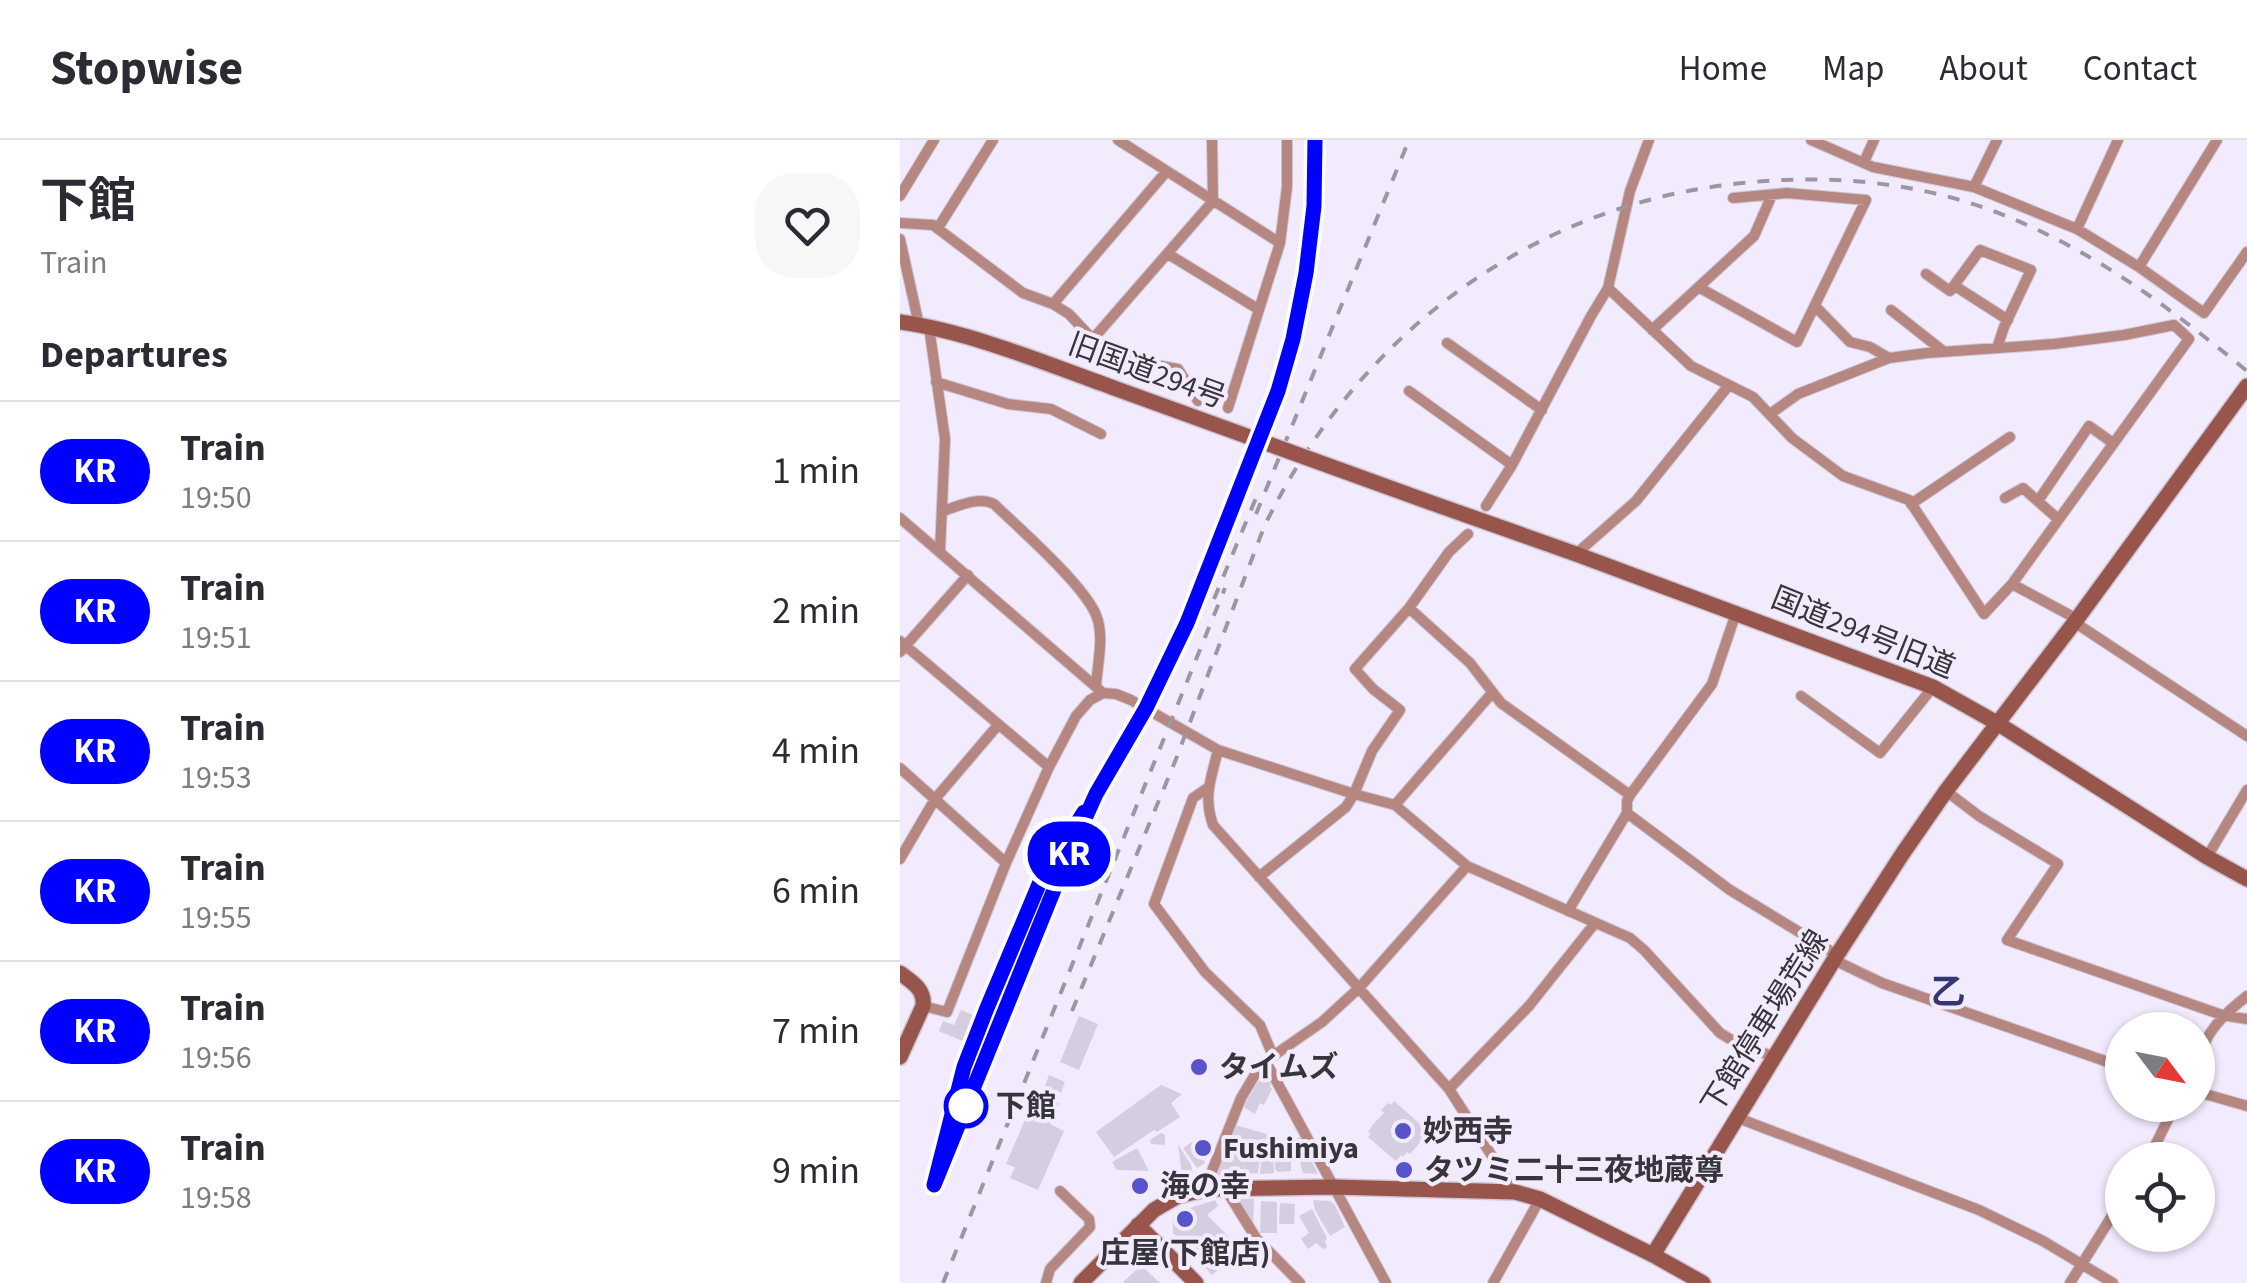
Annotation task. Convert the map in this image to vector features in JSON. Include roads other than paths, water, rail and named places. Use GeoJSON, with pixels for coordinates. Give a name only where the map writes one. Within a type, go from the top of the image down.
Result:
{"type":"FeatureCollection","features":[{"type":"Feature","properties":{"kind":"street"},"geometry":{"type":"LineString","coordinates":[[900,196],[934,140]]}},
{"type":"Feature","properties":{"kind":"street"},"geometry":{"type":"LineString","coordinates":[[938,228],[993,140]]}},
{"type":"Feature","properties":{"kind":"street"},"geometry":{"type":"LineString","coordinates":[[1118,140],[1130,144],[1166,172],[1280,243]]}},
{"type":"Feature","properties":{"kind":"street"},"geometry":{"type":"LineString","coordinates":[[1092,340],[1213,201],[1212,140]]}},
{"type":"Feature","properties":{"kind":"street"},"geometry":{"type":"LineString","coordinates":[[1228,408],[1280,243],[1287,187],[1287,140]]}},
{"type":"Feature","properties":{"kind":"street"},"geometry":{"type":"LineString","coordinates":[[1486,506],[1512,466],[1608,288],[1630,191],[1649,140]]}},
{"type":"Feature","properties":{"kind":"street"},"geometry":{"type":"LineString","coordinates":[[1810,140],[1872,167],[1974,188],[2078,229],[2204,313],[2247,252]]}},
{"type":"Feature","properties":{"kind":"street"},"geometry":{"type":"LineString","coordinates":[[1864,162],[1874,140]]}},
{"type":"Feature","properties":{"kind":"street"},"geometry":{"type":"LineString","coordinates":[[1974,188],[1996,140]]}},
{"type":"Feature","properties":{"kind":"street"},"geometry":{"type":"LineString","coordinates":[[2078,229],[2118,140]]}},
{"type":"Feature","properties":{"kind":"street"},"geometry":{"type":"LineString","coordinates":[[2140,267],[2217,140]]}},
{"type":"Feature","properties":{"kind":"street"},"geometry":{"type":"LineString","coordinates":[[1053,304],[1166,172]]}},
{"type":"Feature","properties":{"kind":"street"},"geometry":{"type":"LineString","coordinates":[[1700,288],[1797,342],[1866,200],[1787,193],[1733,198]]}},
{"type":"Feature","properties":{"kind":"street"},"geometry":{"type":"LineString","coordinates":[[1652,330],[1754,236],[1772,194]]}},
{"type":"Feature","properties":{"kind":"street"},"geometry":{"type":"LineString","coordinates":[[900,224],[933,224],[1023,294],[1069,314],[1101,348],[1132,361],[1178,369],[1198,401]]}},
{"type":"Feature","properties":{"kind":"street"},"geometry":{"type":"LineString","coordinates":[[900,239],[924,326],[945,439],[940,551]]}},
{"type":"Feature","properties":{"kind":"street"},"geometry":{"type":"LineString","coordinates":[[1926,274],[1950,292],[1980,250],[2031,270],[1996,348]]}},
{"type":"Feature","properties":{"kind":"street"},"geometry":{"type":"LineString","coordinates":[[1168,254],[1258,309]]}},
{"type":"Feature","properties":{"kind":"street"},"geometry":{"type":"LineString","coordinates":[[1954,286],[2008,320]]}},
{"type":"Feature","properties":{"kind":"street"},"geometry":{"type":"LineString","coordinates":[[1608,288],[1692,366],[1753,397],[1792,438],[1843,476],[1909,500],[1984,614],[2012,584],[2189,339],[2174,325],[2054,344],[1889,358],[1798,394],[1770,414]]}},
{"type":"Feature","properties":{"kind":"street"},"geometry":{"type":"LineString","coordinates":[[1815,306],[1850,342],[1889,358]]}},
{"type":"Feature","properties":{"kind":"street"},"geometry":{"type":"LineString","coordinates":[[1891,310],[1944,352]]}},
{"type":"Feature","properties":{"kind":"street","name":"旧国道294号"},"geometry":{"type":"LineString","coordinates":[[900,322],[1018,354],[1428,502]]}},
{"type":"Feature","properties":{"kind":"street"},"geometry":{"type":"LineString","coordinates":[[1447,343],[1542,410]]}},
{"type":"Feature","properties":{"kind":"street"},"geometry":{"type":"LineString","coordinates":[[936,382],[1008,404],[1051,409],[1100,435]]}},
{"type":"Feature","properties":{"kind":"street"},"geometry":{"type":"LineString","coordinates":[[1576,554],[1636,501],[1729,385]]}},
{"type":"Feature","properties":{"kind":"street","name":"下館停車場荒線"},"geometry":{"type":"LineString","coordinates":[[1654,1255],[1836,958],[1946,791],[2247,386]]}},
{"type":"Feature","properties":{"kind":"street"},"geometry":{"type":"LineString","coordinates":[[1409,392],[1512,466]]}},
{"type":"Feature","properties":{"kind":"street"},"geometry":{"type":"LineString","coordinates":[[2038,501],[2089,426],[2113,444]]}},
{"type":"Feature","properties":{"kind":"street"},"geometry":{"type":"LineString","coordinates":[[1911,504],[2010,438]]}},
{"type":"Feature","properties":{"kind":"street"},"geometry":{"type":"LineString","coordinates":[[2005,498],[2022,488],[2058,519]]}},
{"type":"Feature","properties":{"kind":"street"},"geometry":{"type":"LineString","coordinates":[[923,1006],[947,1012],[1006,863],[1049,768],[1076,716],[1100,690],[1099,628],[1096,616],[1075,586],[994,504],[986,500],[969,502],[943,511]]}},
{"type":"Feature","properties":{"kind":"street","name":"国道294号旧道"},"geometry":{"type":"LineString","coordinates":[[1428,502],[1933,687],[2247,878]]}},
{"type":"Feature","properties":{"kind":"street"},"geometry":{"type":"LineString","coordinates":[[900,518],[1100,690],[1131,700],[1218,750],[1395,804],[1467,866],[1630,938],[1720,1033],[1775,1057]]}},
{"type":"Feature","properties":{"kind":"street"},"geometry":{"type":"LineString","coordinates":[[1259,877],[1346,806],[1354,794],[1372,751],[1400,710],[1373,689],[1356,668],[1410,608],[1449,552],[1468,534]]}},
{"type":"Feature","properties":{"kind":"street"},"geometry":{"type":"LineString","coordinates":[[968,575],[902,646],[1049,768]]}},
{"type":"Feature","properties":{"kind":"street"},"geometry":{"type":"LineString","coordinates":[[2012,584],[2075,621],[2247,736]]}},
{"type":"Feature","properties":{"kind":"street"},"geometry":{"type":"LineString","coordinates":[[1410,608],[1470,663],[1501,702],[1630,796]]}},
{"type":"Feature","properties":{"kind":"street"},"geometry":{"type":"LineString","coordinates":[[1568,912],[1627,813],[1627,800],[1712,684],[1736,613]]}},
{"type":"Feature","properties":{"kind":"street"},"geometry":{"type":"LineString","coordinates":[[1801,696],[1880,753],[1933,687]]}},
{"type":"Feature","properties":{"kind":"street"},"geometry":{"type":"LineString","coordinates":[[1395,804],[1492,694]]}},
{"type":"Feature","properties":{"kind":"street"},"geometry":{"type":"LineString","coordinates":[[900,859],[935,799],[998,725]]}},
{"type":"Feature","properties":{"kind":"street"},"geometry":{"type":"LineString","coordinates":[[1218,750],[1208,787],[1213,825],[1448,1089],[1515,1192]]}},
{"type":"Feature","properties":{"kind":"street"},"geometry":{"type":"LineString","coordinates":[[900,768],[1006,863]]}},
{"type":"Feature","properties":{"kind":"street"},"geometry":{"type":"LineString","coordinates":[[1208,787],[1193,798],[1154,904],[1205,972],[1260,1025],[1269,1059],[1386,1283]]}},
{"type":"Feature","properties":{"kind":"street"},"geometry":{"type":"LineString","coordinates":[[2206,856],[2247,790]]}},
{"type":"Feature","properties":{"kind":"street"},"geometry":{"type":"LineString","coordinates":[[1946,791],[2058,864],[2007,940],[2222,1015],[2247,1019]]}},
{"type":"Feature","properties":{"kind":"street"},"geometry":{"type":"LineString","coordinates":[[1627,813],[1730,890],[1882,983],[2105,1061]]}},
{"type":"Feature","properties":{"kind":"street"},"geometry":{"type":"LineString","coordinates":[[1300,1283],[1256,1238],[1210,1176],[1241,1098],[1269,1059],[1322,1022],[1359,988],[1467,866]]}},
{"type":"Feature","properties":{"kind":"street"},"geometry":{"type":"LineString","coordinates":[[1448,1089],[1528,1006],[1596,923]]}},
{"type":"Feature","properties":{"kind":"street"},"geometry":{"type":"LineString","coordinates":[[900,973],[924,998],[901,1054]]}},
{"type":"Feature","properties":{"kind":"street"},"geometry":{"type":"LineString","coordinates":[[2215,1026],[2222,1015],[2247,996]]}},
{"type":"Feature","properties":{"kind":"street"},"geometry":{"type":"LineString","coordinates":[[2215,1097],[2247,1106]]}},
{"type":"Feature","properties":{"kind":"street"},"geometry":{"type":"LineString","coordinates":[[1738,1118],[1979,1210],[2043,1241],[2114,1283]]}},
{"type":"Feature","properties":{"kind":"street"},"geometry":{"type":"LineString","coordinates":[[1081,1283],[1154,1210],[1170,1200],[1216,1189],[1334,1187],[1515,1192],[1540,1199],[1703,1283]]}},
{"type":"Feature","properties":{"kind":"street"},"geometry":{"type":"LineString","coordinates":[[1046,1283],[1050,1269],[1090,1226],[1089,1219],[1060,1191]]}},
{"type":"Feature","properties":{"kind":"street"},"geometry":{"type":"LineString","coordinates":[[1492,1283],[1540,1199]]}},
{"type":"Feature","properties":{"kind":"street"},"geometry":{"type":"LineString","coordinates":[[1138,1225],[1196,1283]]}},
{"type":"Feature","properties":{"kind":"street"},"geometry":{"type":"LineString","coordinates":[[2070,1283],[2105,1227]]}},
{"type":"Feature","properties":{"kind":"railway"},"geometry":{"type":"LineString","coordinates":[[934,1185],[964,1067],[1031,901],[1168,667],[1279,391],[1306,273],[1314,206],[1315,140]]}},
{"type":"Feature","properties":{"kind":"railway"},"geometry":{"type":"LineString","coordinates":[[1256,514],[1409,140]]}},
{"type":"Feature","properties":{"kind":"railway"},"geometry":{"type":"LineString","coordinates":[[1072,1011],[1176,759],[1264,527],[1303,457],[1350,393],[1403,337],[1462,288],[1528,248],[1598,216],[1674,194],[1782,180],[1841,180],[1900,187],[1985,208],[2091,258],[2155,299],[2247,371]]}},
{"type":"Feature","properties":{"kind":"railway"},"geometry":{"type":"LineString","coordinates":[[1214,599],[1256,498]]}},
{"type":"Feature","properties":{"kind":"railway"},"geometry":{"type":"LineString","coordinates":[[943,1283],[1225,588]]}},
{"type":"Feature","properties":{"kind":"railway"},"geometry":{"type":"LineString","coordinates":[[963,1112],[1065,862]]}},
{"type":"Feature","properties":{"kind":"train","name":"KR"},"geometry":{"type":"LineString","coordinates":[[1084,812],[1040,882],[987,1008],[964,1067],[934,1185],[1096,794],[1146,708],[1187,623],[1278,391],[1306,273],[1314,206],[1315,140]]}},
{"type":"Feature","properties":{"kind":"place","name":"タイムズ"},"geometry":{"type":"Point","coordinates":[1199,1067]}},
{"type":"Feature","properties":{"kind":"place","name":"下館"},"geometry":{"type":"Point","coordinates":[966,1106]}},
{"type":"Feature","properties":{"kind":"place","name":"妙西寺"},"geometry":{"type":"Point","coordinates":[1403,1131]}},
{"type":"Feature","properties":{"kind":"place","name":"Fushimiya"},"geometry":{"type":"Point","coordinates":[1203,1148]}},
{"type":"Feature","properties":{"kind":"place","name":"タツミ二十三夜地蔵尊"},"geometry":{"type":"Point","coordinates":[1404,1170]}},
{"type":"Feature","properties":{"kind":"place","name":"海の幸"},"geometry":{"type":"Point","coordinates":[1140,1186]}},
{"type":"Feature","properties":{"kind":"place","name":"庄屋(下館店)"},"geometry":{"type":"Point","coordinates":[1185,1219]}},
{"type":"Feature","properties":{"kind":"district","name":"乙"},"geometry":{"type":"Point","coordinates":[1948,993]}}]}
